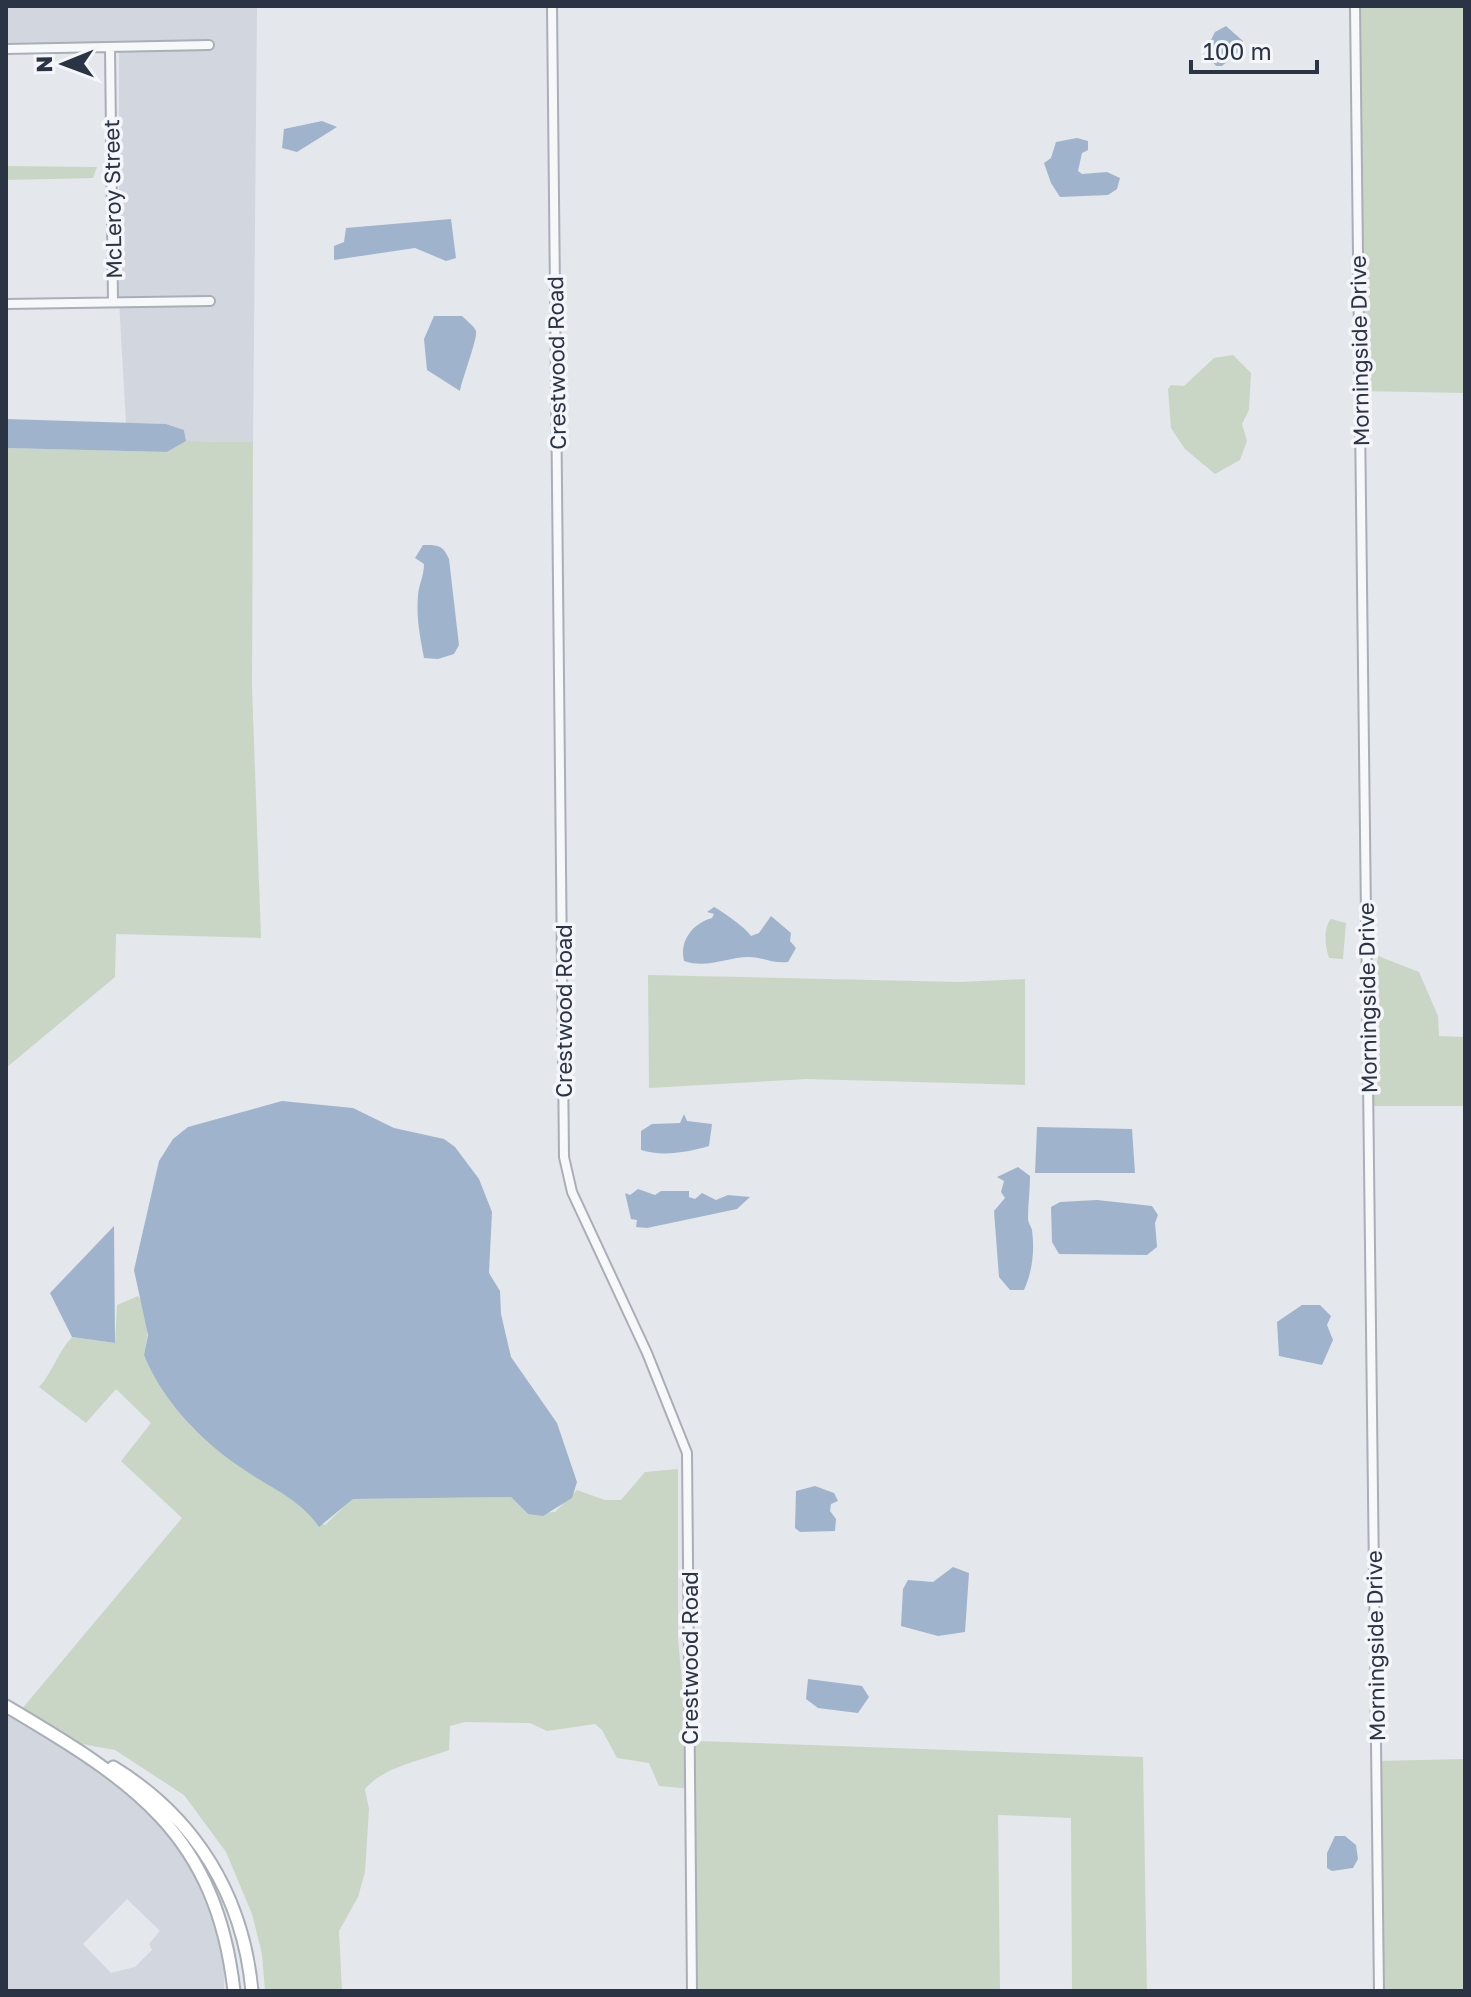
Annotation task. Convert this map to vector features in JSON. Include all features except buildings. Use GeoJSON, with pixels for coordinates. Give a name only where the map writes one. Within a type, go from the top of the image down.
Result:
{"type":"FeatureCollection","features":[{"type":"Feature","properties":{"kind":"main road"},"geometry":{"type":"LineString","coordinates":[[6,1706],[140,1783],[172,1810],[204,1850],[237,1919],[252,1991]]}},
{"type":"Feature","properties":{"kind":"main road"},"geometry":{"type":"LineString","coordinates":[[80,1750],[142,1798],[188,1852],[209,1887],[223,1921],[234,1991]]}},
{"type":"Feature","properties":{"kind":"street","name":"Crestwood Road"},"geometry":{"type":"LineString","coordinates":[[552,6],[564,1157],[572,1192],[647,1353],[680,1428],[687,1453],[692,1991]]}},
{"type":"Feature","properties":{"kind":"street","name":"Morningside Drive"},"geometry":{"type":"LineString","coordinates":[[1355,6],[1379,1991]]}},
{"type":"Feature","properties":{"kind":"street"},"geometry":{"type":"LineString","coordinates":[[6,49],[209,45]]}},
{"type":"Feature","properties":{"kind":"street","name":"McLeroy Street"},"geometry":{"type":"LineString","coordinates":[[110,48],[113,302]]}},
{"type":"Feature","properties":{"kind":"street"},"geometry":{"type":"LineString","coordinates":[[6,304],[210,301]]}},
{"type":"Feature","properties":{"kind":"shaded area"},"geometry":{"type":"Polygon","coordinates":[[[6,6],[257,6],[253,442],[186,441],[184,430],[166,424],[126,423],[119,300],[119,47],[6,51],[6,6]]]}},
{"type":"Feature","properties":{"kind":"shaded area"},"geometry":{"type":"Polygon","coordinates":[[[6,1712],[100,1770],[157,1820],[184,1854],[205,1889],[225,1955],[224,1990],[6,1990],[6,1712]],[[127,1899],[83,1944],[111,1973],[135,1967],[152,1950],[149,1944],[160,1931],[127,1899]]]}},
{"type":"Feature","properties":{"kind":"green space"},"geometry":{"type":"Polygon","coordinates":[[[1349,6],[1465,6],[1465,393],[1361,391],[1349,6]]]}},
{"type":"Feature","properties":{"kind":"green space"},"geometry":{"type":"Polygon","coordinates":[[[6,166],[97,167],[93,178],[6,180],[6,166]]]}},
{"type":"Feature","properties":{"kind":"green space"},"geometry":{"type":"Polygon","coordinates":[[[1233,355],[1251,373],[1249,410],[1242,424],[1247,441],[1240,460],[1215,474],[1185,449],[1171,428],[1168,389],[1171,385],[1184,386],[1214,358],[1233,355]]]}},
{"type":"Feature","properties":{"kind":"green space"},"geometry":{"type":"Polygon","coordinates":[[[186,441],[253,442],[252,687],[261,938],[116,934],[115,977],[6,1068],[6,448],[167,452],[186,441]]]}},
{"type":"Feature","properties":{"kind":"green space"},"geometry":{"type":"Polygon","coordinates":[[[1331,919],[1346,923],[1343,959],[1329,958],[1326,948],[1327,927],[1331,919]]]}},
{"type":"Feature","properties":{"kind":"green space"},"geometry":{"type":"Polygon","coordinates":[[[1378,956],[1419,972],[1438,1016],[1439,1036],[1465,1037],[1465,1106],[1374,1106],[1372,981],[1375,981],[1378,956]]]}},
{"type":"Feature","properties":{"kind":"green space"},"geometry":{"type":"Polygon","coordinates":[[[648,975],[960,982],[1025,979],[1025,1085],[807,1079],[649,1088],[648,975]]]}},
{"type":"Feature","properties":{"kind":"green space"},"geometry":{"type":"Polygon","coordinates":[[[138,1296],[147,1317],[144,1355],[174,1402],[226,1454],[325,1525],[352,1499],[511,1497],[528,1514],[555,1512],[577,1490],[605,1500],[621,1500],[645,1472],[678,1469],[678,1639],[687,1732],[698,1741],[1143,1757],[1147,1991],[1072,1991],[1071,1818],[998,1815],[1000,1991],[691,1991],[693,1789],[659,1786],[649,1763],[617,1758],[602,1730],[595,1724],[547,1731],[530,1723],[465,1722],[450,1726],[449,1750],[382,1775],[365,1789],[369,1809],[365,1872],[358,1897],[339,1931],[342,1991],[265,1991],[262,1954],[252,1914],[226,1852],[184,1795],[115,1750],[76,1743],[21,1710],[182,1518],[121,1461],[151,1423],[116,1389],[86,1423],[39,1387],[72,1337],[115,1343],[117,1305],[138,1296]]]}},
{"type":"Feature","properties":{"kind":"green space"},"geometry":{"type":"Polygon","coordinates":[[[1465,1759],[1465,1991],[1381,1991],[1377,1761],[1465,1759]]]}},
{"type":"Feature","properties":{"kind":"water"},"geometry":{"type":"Polygon","coordinates":[[[1226,26],[1243,41],[1243,48],[1222,66],[1216,66],[1205,52],[1215,32],[1226,26]]]}},
{"type":"Feature","properties":{"kind":"water"},"geometry":{"type":"Polygon","coordinates":[[[322,121],[337,127],[297,152],[282,148],[284,129],[322,121]]]}},
{"type":"Feature","properties":{"kind":"water"},"geometry":{"type":"Polygon","coordinates":[[[1077,138],[1088,141],[1088,150],[1082,153],[1078,171],[1082,174],[1107,172],[1120,178],[1117,189],[1108,195],[1060,197],[1051,183],[1044,163],[1051,158],[1056,142],[1077,138]]]}},
{"type":"Feature","properties":{"kind":"water"},"geometry":{"type":"Polygon","coordinates":[[[451,219],[456,258],[446,261],[415,248],[334,260],[334,246],[344,242],[346,228],[451,219]]]}},
{"type":"Feature","properties":{"kind":"water"},"geometry":{"type":"Polygon","coordinates":[[[434,316],[462,316],[476,331],[460,391],[427,370],[424,339],[434,316]]]}},
{"type":"Feature","properties":{"kind":"water"},"geometry":{"type":"Polygon","coordinates":[[[6,419],[166,424],[184,430],[186,441],[167,452],[6,448],[6,419]]]}},
{"type":"Feature","properties":{"kind":"water"},"geometry":{"type":"Polygon","coordinates":[[[423,545],[439,547],[449,559],[459,645],[454,654],[438,659],[424,658],[419,627],[418,595],[424,564],[415,558],[423,545]]]}},
{"type":"Feature","properties":{"kind":"water"},"geometry":{"type":"Polygon","coordinates":[[[714,907],[751,936],[759,933],[771,916],[791,933],[790,941],[796,948],[788,962],[749,957],[701,964],[684,961],[684,947],[689,934],[699,924],[712,918],[714,914],[707,912],[714,907]]]}},
{"type":"Feature","properties":{"kind":"water"},"geometry":{"type":"Polygon","coordinates":[[[282,1101],[353,1108],[394,1128],[444,1139],[455,1147],[479,1179],[492,1212],[489,1273],[500,1291],[501,1314],[511,1357],[557,1423],[577,1482],[572,1498],[543,1516],[528,1514],[511,1497],[353,1499],[319,1527],[295,1502],[215,1448],[173,1405],[144,1355],[148,1335],[134,1270],[159,1161],[173,1139],[188,1127],[282,1101]]]}},
{"type":"Feature","properties":{"kind":"water"},"geometry":{"type":"Polygon","coordinates":[[[684,1114],[687,1121],[712,1124],[709,1146],[675,1153],[641,1150],[641,1131],[652,1124],[680,1123],[684,1114]]]}},
{"type":"Feature","properties":{"kind":"water"},"geometry":{"type":"Polygon","coordinates":[[[1037,1127],[1132,1129],[1135,1173],[1035,1173],[1037,1127]]]}},
{"type":"Feature","properties":{"kind":"water"},"geometry":{"type":"Polygon","coordinates":[[[1018,1167],[1030,1176],[1028,1221],[1032,1230],[1033,1254],[1024,1290],[1010,1290],[999,1277],[994,1211],[1005,1198],[1001,1192],[1004,1181],[997,1177],[1018,1167]]]}},
{"type":"Feature","properties":{"kind":"water"},"geometry":{"type":"Polygon","coordinates":[[[638,1189],[655,1195],[661,1191],[689,1191],[689,1197],[695,1199],[702,1193],[716,1200],[728,1195],[750,1197],[737,1209],[647,1228],[636,1227],[637,1220],[631,1219],[625,1193],[630,1195],[638,1189]]]}},
{"type":"Feature","properties":{"kind":"water"},"geometry":{"type":"Polygon","coordinates":[[[1097,1200],[1152,1206],[1158,1215],[1155,1223],[1157,1247],[1147,1255],[1059,1254],[1052,1242],[1051,1207],[1060,1202],[1097,1200]]]}},
{"type":"Feature","properties":{"kind":"water"},"geometry":{"type":"Polygon","coordinates":[[[114,1226],[115,1343],[72,1337],[50,1293],[114,1226]]]}},
{"type":"Feature","properties":{"kind":"water"},"geometry":{"type":"Polygon","coordinates":[[[1302,1305],[1320,1305],[1331,1316],[1327,1325],[1333,1340],[1322,1365],[1279,1356],[1277,1322],[1302,1305]]]}},
{"type":"Feature","properties":{"kind":"water"},"geometry":{"type":"Polygon","coordinates":[[[815,1486],[834,1493],[838,1501],[831,1504],[830,1511],[836,1519],[835,1531],[800,1532],[795,1528],[796,1491],[815,1486]]]}},
{"type":"Feature","properties":{"kind":"water"},"geometry":{"type":"Polygon","coordinates":[[[953,1567],[969,1573],[965,1632],[938,1636],[901,1626],[903,1589],[908,1580],[933,1582],[953,1567]]]}},
{"type":"Feature","properties":{"kind":"water"},"geometry":{"type":"Polygon","coordinates":[[[808,1679],[862,1686],[869,1697],[858,1713],[818,1708],[806,1699],[808,1679]]]}},
{"type":"Feature","properties":{"kind":"water"},"geometry":{"type":"Polygon","coordinates":[[[1335,1836],[1345,1836],[1356,1845],[1358,1859],[1353,1868],[1332,1871],[1327,1868],[1327,1853],[1335,1836]]]}}]}
